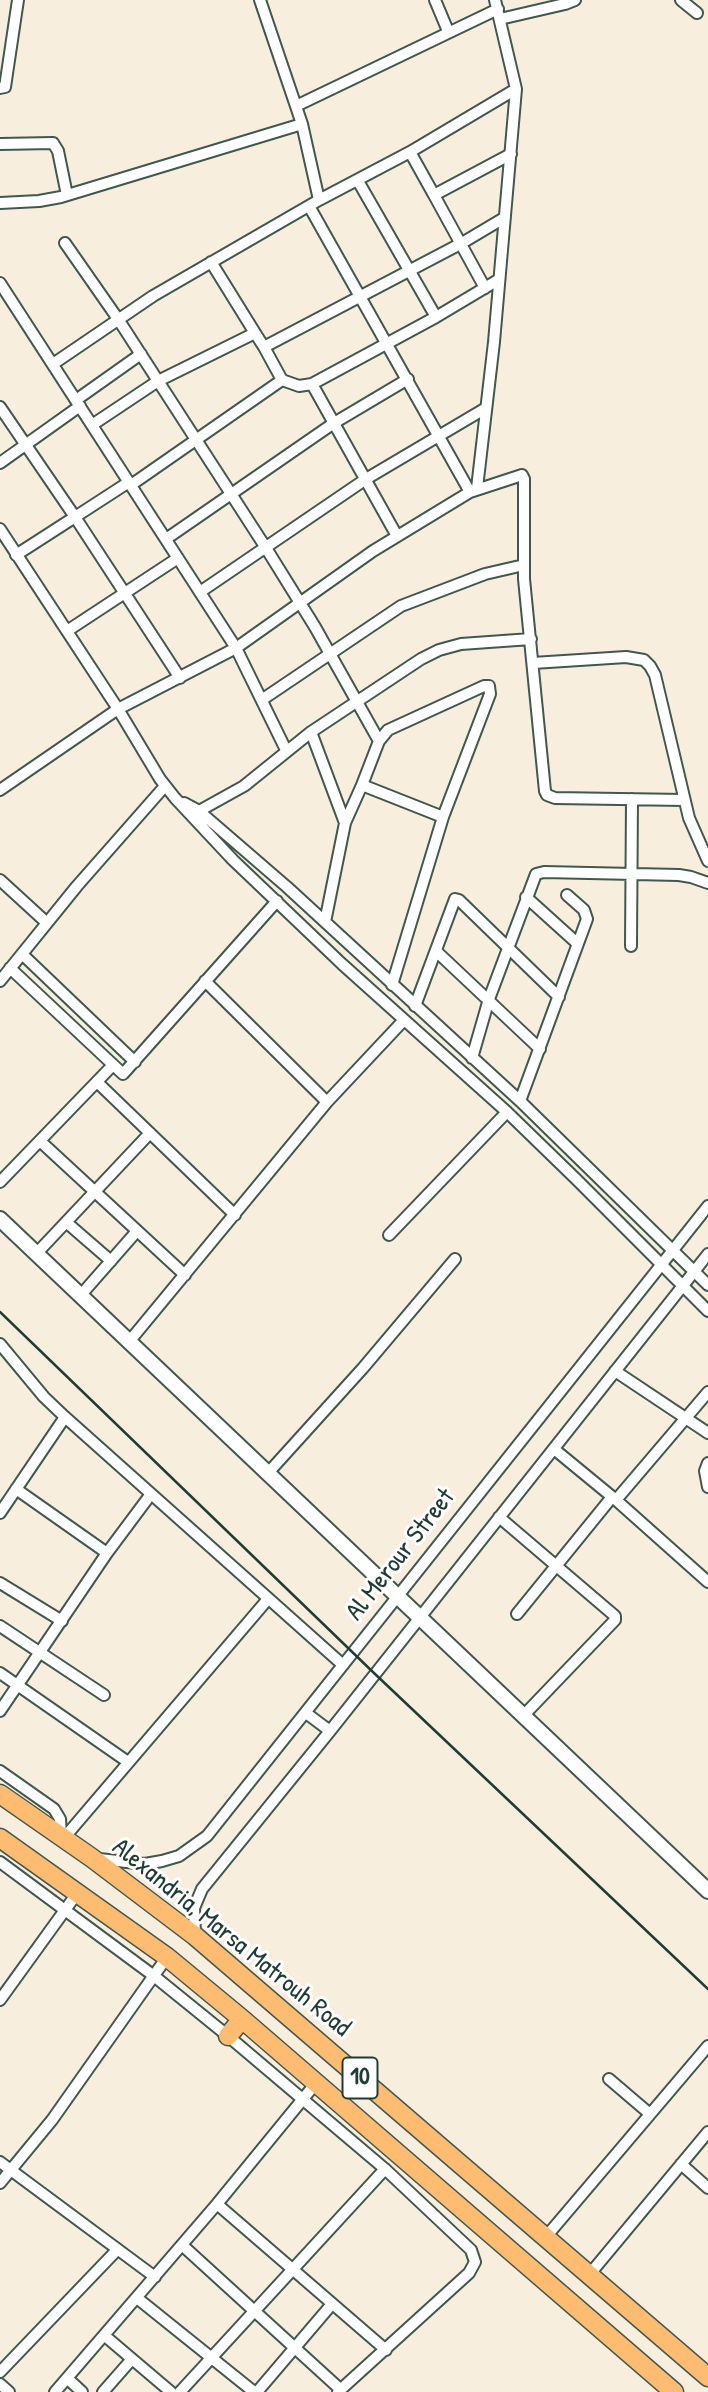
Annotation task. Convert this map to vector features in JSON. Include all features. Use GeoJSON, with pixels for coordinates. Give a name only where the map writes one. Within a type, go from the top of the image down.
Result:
{"type":"FeatureCollection","features":[{"type":"Feature","properties":{"kind":"main road","name":"Alexandria, Marsa Matrouh Road"},"geometry":{"type":"LineString","coordinates":[[0,1794],[92,1858],[195,1936],[708,2377]]}},
{"type":"Feature","properties":{"kind":"main road","name":"10"},"geometry":{"type":"LineString","coordinates":[[0,1838],[167,1958],[242,2019],[674,2392]]}},
{"type":"Feature","properties":{"kind":"main road"},"geometry":{"type":"LineString","coordinates":[[228,2036],[242,2019]]}},
{"type":"Feature","properties":{"kind":"main road"},"geometry":{"type":"LineString","coordinates":[[537,2273],[551,2265],[559,2250]]}},
{"type":"Feature","properties":{"kind":"street"},"geometry":{"type":"LineString","coordinates":[[0,88],[5,87],[19,0]]}},
{"type":"Feature","properties":{"kind":"street"},"geometry":{"type":"LineString","coordinates":[[260,0],[302,124],[314,203],[388,344],[440,437],[474,490]]}},
{"type":"Feature","properties":{"kind":"street"},"geometry":{"type":"LineString","coordinates":[[435,0],[448,31]]}},
{"type":"Feature","properties":{"kind":"street"},"geometry":{"type":"LineString","coordinates":[[296,106],[498,9],[565,4],[575,0]]}},
{"type":"Feature","properties":{"kind":"street"},"geometry":{"type":"LineString","coordinates":[[681,0],[697,13]]}},
{"type":"Feature","properties":{"kind":"street"},"geometry":{"type":"LineString","coordinates":[[474,490],[486,408],[516,89],[498,9]]}},
{"type":"Feature","properties":{"kind":"street"},"geometry":{"type":"LineString","coordinates":[[0,29],[14,28]]}},
{"type":"Feature","properties":{"kind":"street"},"geometry":{"type":"LineString","coordinates":[[53,364],[118,319],[211,262],[410,152],[516,89]]}},
{"type":"Feature","properties":{"kind":"street"},"geometry":{"type":"LineString","coordinates":[[0,203],[38,201],[67,195],[302,124]]}},
{"type":"Feature","properties":{"kind":"street"},"geometry":{"type":"LineString","coordinates":[[0,144],[54,143],[67,195]]}},
{"type":"Feature","properties":{"kind":"street"},"geometry":{"type":"LineString","coordinates":[[410,152],[485,288]]}},
{"type":"Feature","properties":{"kind":"street"},"geometry":{"type":"LineString","coordinates":[[434,195],[511,154]]}},
{"type":"Feature","properties":{"kind":"street"},"geometry":{"type":"LineString","coordinates":[[358,181],[436,317]]}},
{"type":"Feature","properties":{"kind":"street"},"geometry":{"type":"LineString","coordinates":[[264,347],[462,243],[504,218]]}},
{"type":"Feature","properties":{"kind":"street"},"geometry":{"type":"LineString","coordinates":[[65,243],[118,319],[267,548],[379,741]]}},
{"type":"Feature","properties":{"kind":"street"},"geometry":{"type":"LineString","coordinates":[[211,262],[282,380],[299,386],[312,384],[388,344],[498,280]]}},
{"type":"Feature","properties":{"kind":"street"},"geometry":{"type":"LineString","coordinates":[[0,283],[236,648],[286,750]]}},
{"type":"Feature","properties":{"kind":"street"},"geometry":{"type":"LineString","coordinates":[[92,425],[158,381],[255,333]]}},
{"type":"Feature","properties":{"kind":"street"},"geometry":{"type":"LineString","coordinates":[[0,463],[141,354]]}},
{"type":"Feature","properties":{"kind":"street"},"geometry":{"type":"LineString","coordinates":[[166,539],[334,423],[408,379]]}},
{"type":"Feature","properties":{"kind":"street"},"geometry":{"type":"LineString","coordinates":[[16,555],[130,484],[282,380]]}},
{"type":"Feature","properties":{"kind":"street"},"geometry":{"type":"LineString","coordinates":[[312,384],[397,536]]}},
{"type":"Feature","properties":{"kind":"street"},"geometry":{"type":"LineString","coordinates":[[0,407],[180,678]]}},
{"type":"Feature","properties":{"kind":"street"},"geometry":{"type":"LineString","coordinates":[[200,592],[366,479],[486,408]]}},
{"type":"Feature","properties":{"kind":"street"},"geometry":{"type":"LineString","coordinates":[[0,790],[118,709],[236,648],[397,536],[474,490],[524,476],[524,565],[547,795],[555,799],[684,800]]}},
{"type":"Feature","properties":{"kind":"street"},"geometry":{"type":"LineString","coordinates":[[0,529],[175,798],[233,860],[507,1112],[708,1311]]}},
{"type":"Feature","properties":{"kind":"street"},"geometry":{"type":"LineString","coordinates":[[67,631],[178,558]]}},
{"type":"Feature","properties":{"kind":"street"},"geometry":{"type":"LineString","coordinates":[[263,699],[401,606],[493,571],[524,565]]}},
{"type":"Feature","properties":{"kind":"street"},"geometry":{"type":"LineString","coordinates":[[199,811],[244,786],[311,732],[439,649],[461,644],[530,639]]}},
{"type":"Feature","properties":{"kind":"street"},"geometry":{"type":"LineString","coordinates":[[533,663],[626,657],[644,660],[650,666],[655,675],[684,800],[693,830],[708,861]]}},
{"type":"Feature","properties":{"kind":"street"},"geometry":{"type":"LineString","coordinates":[[325,922],[345,823],[383,734],[489,686],[491,694],[443,817],[392,985]]}},
{"type":"Feature","properties":{"kind":"street"},"geometry":{"type":"LineString","coordinates":[[311,732],[345,823]]}},
{"type":"Feature","properties":{"kind":"street"},"geometry":{"type":"LineString","coordinates":[[362,785],[443,817]]}},
{"type":"Feature","properties":{"kind":"street"},"geometry":{"type":"LineString","coordinates":[[0,981],[165,786]]}},
{"type":"Feature","properties":{"kind":"street"},"geometry":{"type":"LineString","coordinates":[[175,798],[199,811],[325,922],[520,1101],[708,1285]]}},
{"type":"Feature","properties":{"kind":"street"},"geometry":{"type":"LineString","coordinates":[[631,946],[632,799]]}},
{"type":"Feature","properties":{"kind":"street"},"geometry":{"type":"LineString","coordinates":[[472,1058],[506,948],[533,878],[540,873],[632,873],[691,877],[708,883]]}},
{"type":"Feature","properties":{"kind":"street"},"geometry":{"type":"LineString","coordinates":[[0,880],[47,923]]}},
{"type":"Feature","properties":{"kind":"street"},"geometry":{"type":"LineString","coordinates":[[520,1101],[587,914],[567,895]]}},
{"type":"Feature","properties":{"kind":"street"},"geometry":{"type":"LineString","coordinates":[[526,897],[578,944]]}},
{"type":"Feature","properties":{"kind":"street"},"geometry":{"type":"LineString","coordinates":[[415,1006],[455,899],[559,997]]}},
{"type":"Feature","properties":{"kind":"street"},"geometry":{"type":"LineString","coordinates":[[10,968],[123,1074],[277,901]]}},
{"type":"Feature","properties":{"kind":"street"},"geometry":{"type":"LineString","coordinates":[[436,951],[540,1049]]}},
{"type":"Feature","properties":{"kind":"street"},"geometry":{"type":"LineString","coordinates":[[22,954],[135,1062]]}},
{"type":"Feature","properties":{"kind":"street"},"geometry":{"type":"LineString","coordinates":[[205,981],[327,1102]]}},
{"type":"Feature","properties":{"kind":"street"},"geometry":{"type":"LineString","coordinates":[[128,1343],[327,1102],[404,1020]]}},
{"type":"Feature","properties":{"kind":"street"},"geometry":{"type":"LineString","coordinates":[[0,1182],[112,1066]]}},
{"type":"Feature","properties":{"kind":"street"},"geometry":{"type":"LineString","coordinates":[[97,1082],[235,1215]]}},
{"type":"Feature","properties":{"kind":"street"},"geometry":{"type":"LineString","coordinates":[[389,1236],[507,1112]]}},
{"type":"Feature","properties":{"kind":"street"},"geometry":{"type":"LineString","coordinates":[[36,1254],[150,1133]]}},
{"type":"Feature","properties":{"kind":"street"},"geometry":{"type":"LineString","coordinates":[[40,1141],[185,1276]]}},
{"type":"Feature","properties":{"kind":"street","name":"Al Merour Street"},"geometry":{"type":"LineString","coordinates":[[92,1858],[145,1864],[179,1856],[194,1847],[218,1824],[708,1206]]}},
{"type":"Feature","properties":{"kind":"street"},"geometry":{"type":"LineString","coordinates":[[0,1219],[708,1891]]}},
{"type":"Feature","properties":{"kind":"street"},"geometry":{"type":"LineString","coordinates":[[66,1222],[111,1262]]}},
{"type":"Feature","properties":{"kind":"street"},"geometry":{"type":"LineString","coordinates":[[80,1296],[137,1231]]}},
{"type":"Feature","properties":{"kind":"street","name":"Al Merour Street"},"geometry":{"type":"LineString","coordinates":[[195,1936],[194,1908],[202,1889],[708,1254]]}},
{"type":"Feature","properties":{"kind":"street"},"geometry":{"type":"LineString","coordinates":[[268,1473],[363,1368],[455,1259]]}},
{"type":"Feature","properties":{"kind":"street"},"geometry":{"type":"LineString","coordinates":[[0,1344],[44,1397],[65,1417],[343,1665]]}},
{"type":"Feature","properties":{"kind":"street"},"geometry":{"type":"LineString","coordinates":[[615,1371],[708,1433]]}},
{"type":"Feature","properties":{"kind":"street"},"geometry":{"type":"LineString","coordinates":[[517,1614],[614,1498],[708,1392]]}},
{"type":"Feature","properties":{"kind":"street"},"geometry":{"type":"LineString","coordinates":[[0,1513],[65,1417]]}},
{"type":"Feature","properties":{"kind":"street"},"geometry":{"type":"LineString","coordinates":[[554,1449],[614,1498],[708,1582]]}},
{"type":"Feature","properties":{"kind":"street"},"geometry":{"type":"LineString","coordinates":[[708,1463],[705,1478],[708,1487]]}},
{"type":"Feature","properties":{"kind":"street"},"geometry":{"type":"LineString","coordinates":[[16,1489],[107,1553]]}},
{"type":"Feature","properties":{"kind":"street"},"geometry":{"type":"LineString","coordinates":[[0,1711],[107,1553],[151,1494]]}},
{"type":"Feature","properties":{"kind":"street"},"geometry":{"type":"LineString","coordinates":[[499,1517],[614,1613],[615,1620],[524,1715]]}},
{"type":"Feature","properties":{"kind":"street"},"geometry":{"type":"LineString","coordinates":[[0,1583],[62,1621]]}},
{"type":"Feature","properties":{"kind":"street"},"geometry":{"type":"LineString","coordinates":[[62,1837],[268,1599]]}},
{"type":"Feature","properties":{"kind":"street"},"geometry":{"type":"LineString","coordinates":[[0,1626],[104,1695]]}},
{"type":"Feature","properties":{"kind":"street"},"geometry":{"type":"LineString","coordinates":[[0,1673],[128,1762]]}},
{"type":"Feature","properties":{"kind":"street"},"geometry":{"type":"LineString","coordinates":[[306,1713],[330,1731]]}},
{"type":"Feature","properties":{"kind":"street"},"geometry":{"type":"LineString","coordinates":[[0,1771],[54,1810],[60,1819],[62,1837]]}},
{"type":"Feature","properties":{"kind":"street"},"geometry":{"type":"LineString","coordinates":[[0,1862],[154,1976],[228,2036],[385,2169],[471,2250],[475,2262],[469,2273],[340,2391],[182,2245]]}},
{"type":"Feature","properties":{"kind":"street"},"geometry":{"type":"LineString","coordinates":[[0,2000],[78,1892]]}},
{"type":"Feature","properties":{"kind":"street"},"geometry":{"type":"LineString","coordinates":[[0,2183],[52,2120],[167,1958]]}},
{"type":"Feature","properties":{"kind":"street"},"geometry":{"type":"LineString","coordinates":[[545,2238],[708,2046]]}},
{"type":"Feature","properties":{"kind":"street"},"geometry":{"type":"LineString","coordinates":[[608,2079],[650,2115]]}},
{"type":"Feature","properties":{"kind":"street"},"geometry":{"type":"LineString","coordinates":[[55,2392],[304,2101],[316,2083]]}},
{"type":"Feature","properties":{"kind":"street"},"geometry":{"type":"LineString","coordinates":[[589,2275],[708,2132]]}},
{"type":"Feature","properties":{"kind":"street"},"geometry":{"type":"LineString","coordinates":[[0,2162],[155,2277]]}},
{"type":"Feature","properties":{"kind":"street"},"geometry":{"type":"LineString","coordinates":[[681,2164],[708,2188]]}},
{"type":"Feature","properties":{"kind":"street"},"geometry":{"type":"LineString","coordinates":[[180,2392],[210,2356],[385,2169]]}},
{"type":"Feature","properties":{"kind":"street"},"geometry":{"type":"LineString","coordinates":[[217,2204],[386,2350]]}},
{"type":"Feature","properties":{"kind":"street"},"geometry":{"type":"LineString","coordinates":[[0,2372],[117,2250]]}},
{"type":"Feature","properties":{"kind":"street"},"geometry":{"type":"LineString","coordinates":[[137,2298],[255,2392],[332,2304]]}},
{"type":"Feature","properties":{"kind":"street"},"geometry":{"type":"LineString","coordinates":[[105,2336],[171,2392]]}},
{"type":"Feature","properties":{"kind":"street"},"geometry":{"type":"LineString","coordinates":[[103,2392],[132,2359]]}},
{"type":"Feature","properties":{"kind":"street"},"geometry":{"type":"LineString","coordinates":[[68,2379],[82,2392]]}},
{"type":"Feature","properties":{"kind":"street"},"geometry":{"type":"LineString","coordinates":[[0,2384],[9,2392]]}},
{"type":"Feature","properties":{"kind":"railway"},"geometry":{"type":"LineString","coordinates":[[0,1312],[375,1674],[708,1989]]}}]}
